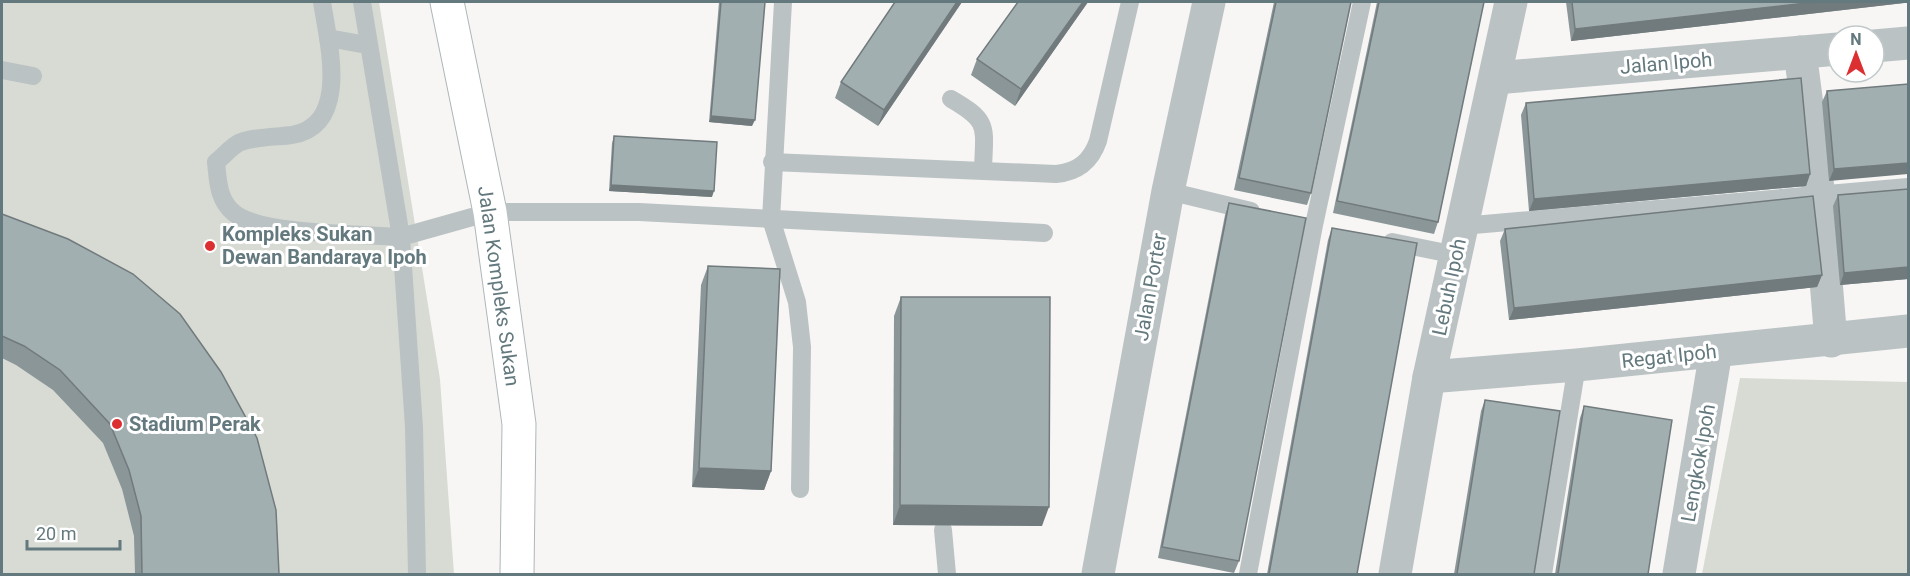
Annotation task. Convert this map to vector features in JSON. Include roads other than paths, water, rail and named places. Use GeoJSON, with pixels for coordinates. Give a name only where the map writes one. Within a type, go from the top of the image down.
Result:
{"type":"FeatureCollection","features":[{"type":"Feature","properties":{"kind":"main road","name":"Jalan Kompleks Sukan"},"geometry":{"type":"LineString","coordinates":[[447,2],[490,212],[519,424],[517,574]]}},
{"type":"Feature","properties":{"kind":"street","name":"Jalan Porter"},"geometry":{"type":"LineString","coordinates":[[1098,574],[1168,191],[1209,2]]}},
{"type":"Feature","properties":{"kind":"street","name":"Lebuh Ipoh"},"geometry":{"type":"LineString","coordinates":[[1395,574],[1429,377],[1511,2]]}},
{"type":"Feature","properties":{"kind":"street"},"geometry":{"type":"LineString","coordinates":[[1886,45],[1908,43]]}},
{"type":"Feature","properties":{"kind":"street","name":"Jalan Ipoh"},"geometry":{"type":"LineString","coordinates":[[1495,78],[1826,50]]}},
{"type":"Feature","properties":{"kind":"street"},"geometry":{"type":"LineString","coordinates":[[1800,52],[1819,196],[1831,340]]}},
{"type":"Feature","properties":{"kind":"street","name":"Regat Ipoh"},"geometry":{"type":"LineString","coordinates":[[1429,377],[1577,365],[1908,331]]}},
{"type":"Feature","properties":{"kind":"street","name":"Lengkok Ipoh"},"geometry":{"type":"LineString","coordinates":[[1679,574],[1716,351]]}},
{"type":"Feature","properties":{"kind":"lane"},"geometry":{"type":"LineString","coordinates":[[322,2],[328,38],[332,93],[316,126],[296,135],[238,143],[216,162],[220,194],[234,213],[260,226],[401,237],[490,212],[639,212],[1044,233]]}},
{"type":"Feature","properties":{"kind":"lane"},"geometry":{"type":"LineString","coordinates":[[362,2],[367,45],[401,237],[414,427],[417,574]]}},
{"type":"Feature","properties":{"kind":"lane"},"geometry":{"type":"LineString","coordinates":[[783,2],[772,162],[771,219],[797,302],[800,324],[802,347],[800,489]]}},
{"type":"Feature","properties":{"kind":"lane"},"geometry":{"type":"LineString","coordinates":[[772,162],[1067,173],[1088,161],[1098,141],[1130,2]]}},
{"type":"Feature","properties":{"kind":"lane"},"geometry":{"type":"LineString","coordinates":[[1248,574],[1314,225],[1362,2]]}},
{"type":"Feature","properties":{"kind":"lane"},"geometry":{"type":"LineString","coordinates":[[328,38],[367,45]]}},
{"type":"Feature","properties":{"kind":"lane"},"geometry":{"type":"LineString","coordinates":[[2,70],[33,75]]}},
{"type":"Feature","properties":{"kind":"lane"},"geometry":{"type":"LineString","coordinates":[[951,99],[972,111],[982,124],[982,171]]}},
{"type":"Feature","properties":{"kind":"lane"},"geometry":{"type":"LineString","coordinates":[[1379,239],[1459,241],[1908,187]]}},
{"type":"Feature","properties":{"kind":"lane"},"geometry":{"type":"LineString","coordinates":[[1168,191],[1269,215]]}},
{"type":"Feature","properties":{"kind":"lane"},"geometry":{"type":"LineString","coordinates":[[1292,220],[1336,230]]}},
{"type":"Feature","properties":{"kind":"lane"},"geometry":{"type":"LineString","coordinates":[[1543,574],[1577,365]]}},
{"type":"Feature","properties":{"kind":"lane"},"geometry":{"type":"LineString","coordinates":[[943,530],[947,574]]}},
{"type":"Feature","properties":{"kind":"place","name":"Kompleks Sukan Dewan Bandaraya Ipoh"},"geometry":{"type":"Point","coordinates":[210,246]}},
{"type":"Feature","properties":{"kind":"place","name":"Stadium Perak"},"geometry":{"type":"Point","coordinates":[117,424]}}]}
